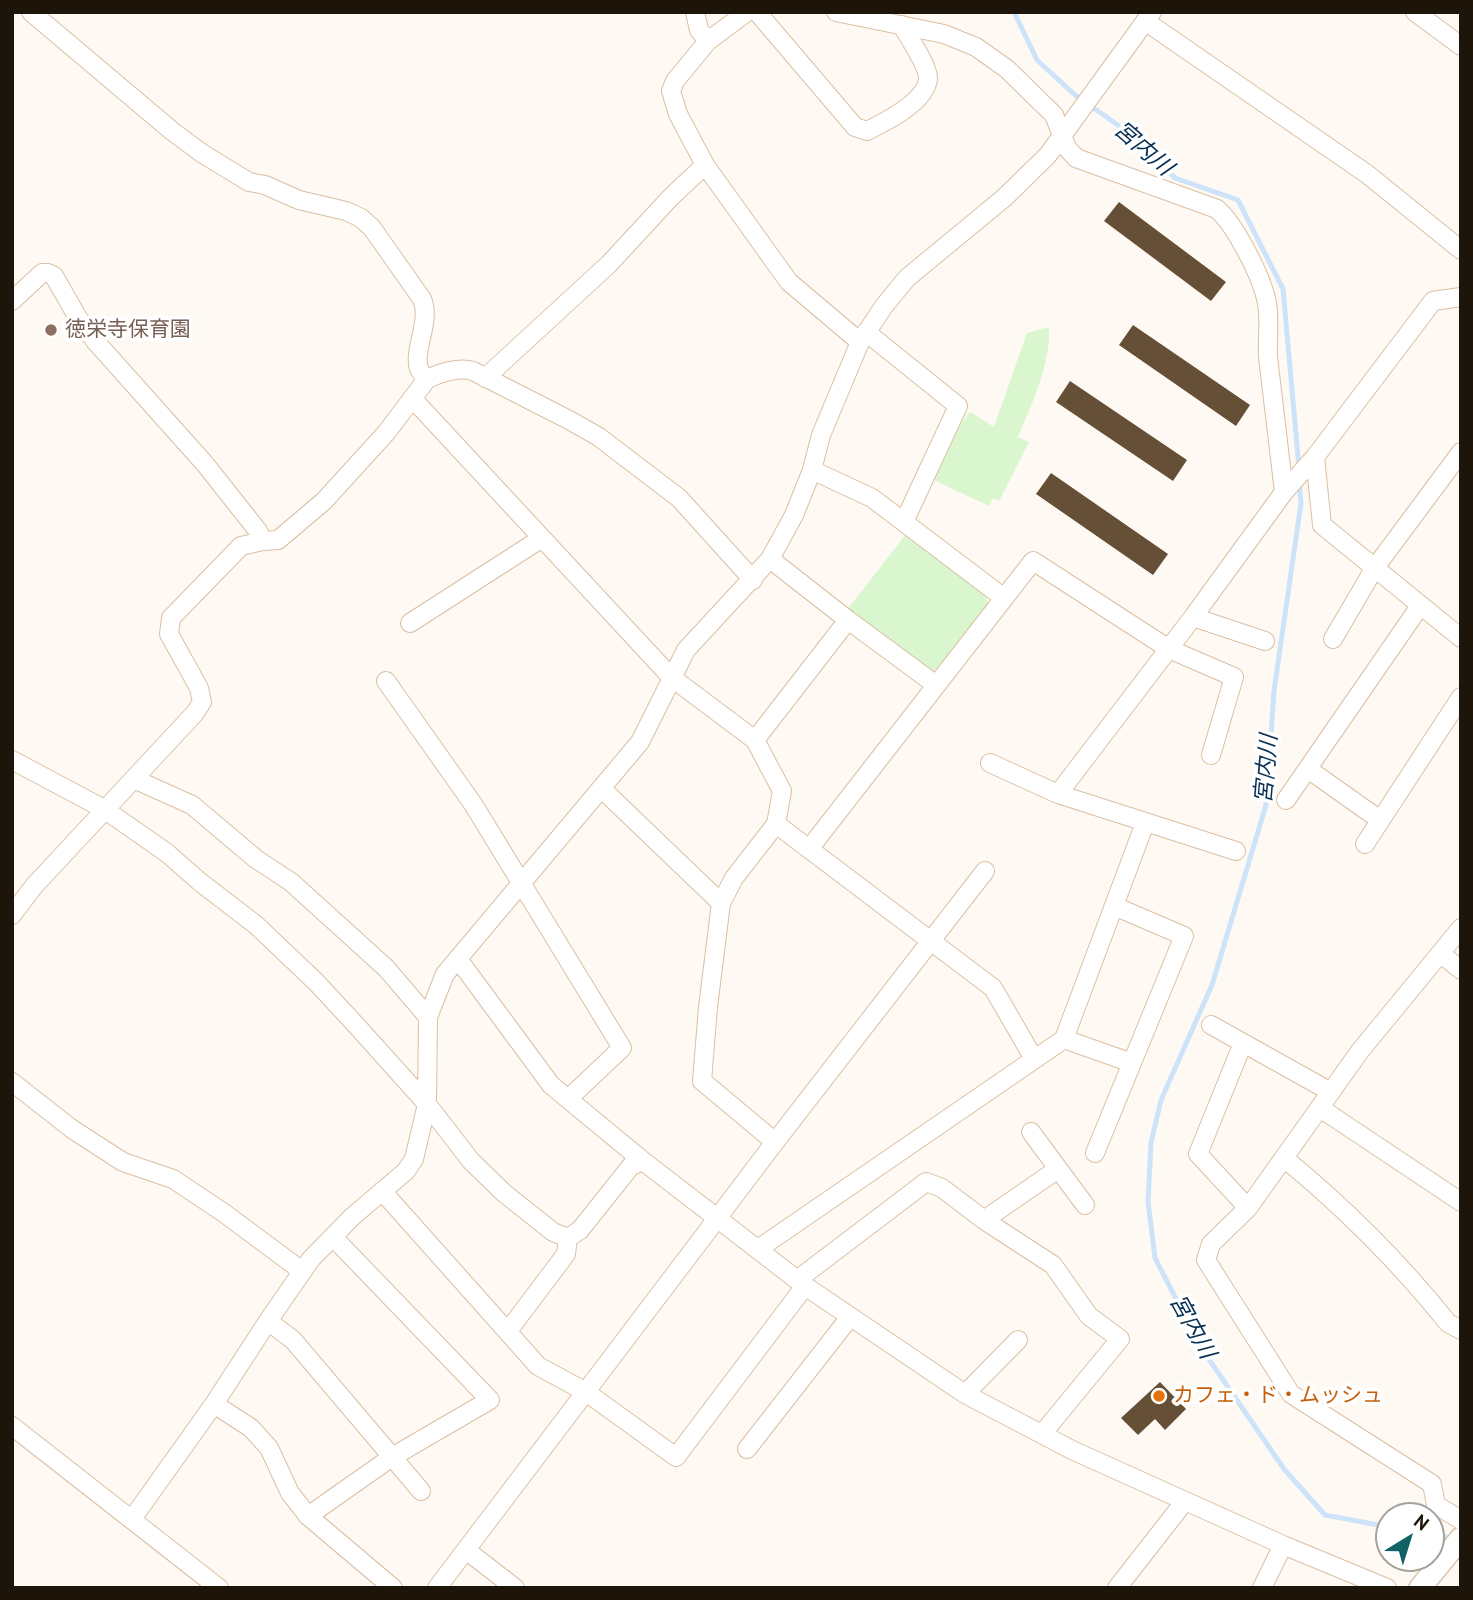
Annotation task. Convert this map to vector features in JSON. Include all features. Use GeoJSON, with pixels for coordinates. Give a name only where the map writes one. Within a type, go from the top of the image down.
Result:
{"type":"FeatureCollection","features":[{"type":"Feature","properties":{"kind":"main road"},"geometry":{"type":"LineString","coordinates":[[1420,1588],[1454,1545]]}},
{"type":"Feature","properties":{"kind":"street"},"geometry":{"type":"LineString","coordinates":[[31,12],[203,154],[249,183],[265,185],[299,200],[346,211],[372,228],[427,309],[418,360],[420,371],[427,379]]}},
{"type":"Feature","properties":{"kind":"street"},"geometry":{"type":"LineString","coordinates":[[695,12],[699,30],[708,41]]}},
{"type":"Feature","properties":{"kind":"street"},"geometry":{"type":"LineString","coordinates":[[747,12],[708,41],[675,81],[671,91],[678,114],[705,165],[789,282],[958,406],[904,522]]}},
{"type":"Feature","properties":{"kind":"street"},"geometry":{"type":"LineString","coordinates":[[757,12],[855,127],[867,131],[908,108],[928,80],[926,70],[902,25]]}},
{"type":"Feature","properties":{"kind":"street"},"geometry":{"type":"LineString","coordinates":[[836,12],[944,34],[976,47],[1007,69],[1054,116],[1067,148],[1076,158],[1217,209],[1236,231],[1262,286],[1267,305],[1268,354],[1284,492]]}},
{"type":"Feature","properties":{"kind":"street"},"geometry":{"type":"LineString","coordinates":[[1415,12],[1461,46]]}},
{"type":"Feature","properties":{"kind":"street"},"geometry":{"type":"LineString","coordinates":[[132,1519],[214,1404],[302,1271],[333,1237],[406,1171],[414,1159],[427,1104],[428,1017],[445,974],[639,742],[686,650],[770,559],[794,516],[821,435],[863,337],[907,278],[1004,198],[1048,155],[1095,94],[1148,17],[1367,174],[1461,250]]}},
{"type":"Feature","properties":{"kind":"street"},"geometry":{"type":"LineString","coordinates":[[485,378],[609,264],[671,197],[705,165]]}},
{"type":"Feature","properties":{"kind":"street"},"geometry":{"type":"LineString","coordinates":[[12,301],[41,273],[54,276],[78,318],[96,342],[205,464],[263,541]]}},
{"type":"Feature","properties":{"kind":"street"},"geometry":{"type":"LineString","coordinates":[[1058,794],[1284,492],[1315,457],[1433,300],[1461,297]]}},
{"type":"Feature","properties":{"kind":"street"},"geometry":{"type":"LineString","coordinates":[[12,915],[34,886],[202,702],[199,688],[169,634],[171,618],[241,546],[278,540],[324,500],[386,433],[427,379],[437,374],[465,369],[599,437],[679,498],[753,580]]}},
{"type":"Feature","properties":{"kind":"street"},"geometry":{"type":"LineString","coordinates":[[412,398],[671,677],[755,740],[782,791],[776,824],[734,878],[721,903],[702,1082],[775,1142]]}},
{"type":"Feature","properties":{"kind":"street"},"geometry":{"type":"LineString","coordinates":[[1333,639],[1374,569],[1461,452]]}},
{"type":"Feature","properties":{"kind":"street"},"geometry":{"type":"LineString","coordinates":[[1315,457],[1322,525],[1461,638]]}},
{"type":"Feature","properties":{"kind":"street"},"geometry":{"type":"LineString","coordinates":[[811,470],[872,498],[1003,598]]}},
{"type":"Feature","properties":{"kind":"street"},"geometry":{"type":"LineString","coordinates":[[410,624],[542,538]]}},
{"type":"Feature","properties":{"kind":"street"},"geometry":{"type":"LineString","coordinates":[[770,559],[936,685]]}},
{"type":"Feature","properties":{"kind":"street"},"geometry":{"type":"LineString","coordinates":[[809,849],[1032,561],[1169,649],[1234,677],[1211,758]]}},
{"type":"Feature","properties":{"kind":"street"},"geometry":{"type":"LineString","coordinates":[[1286,800],[1420,606]]}},
{"type":"Feature","properties":{"kind":"street"},"geometry":{"type":"LineString","coordinates":[[1193,617],[1265,641]]}},
{"type":"Feature","properties":{"kind":"street"},"geometry":{"type":"LineString","coordinates":[[755,740],[848,620]]}},
{"type":"Feature","properties":{"kind":"street"},"geometry":{"type":"LineString","coordinates":[[386,681],[473,804],[622,1048],[568,1099]]}},
{"type":"Feature","properties":{"kind":"street"},"geometry":{"type":"LineString","coordinates":[[1364,844],[1461,697]]}},
{"type":"Feature","properties":{"kind":"street"},"geometry":{"type":"LineString","coordinates":[[12,760],[104,809],[167,853],[200,883],[257,925],[316,982],[427,1104],[471,1161],[504,1193],[553,1232],[568,1238]]}},
{"type":"Feature","properties":{"kind":"street"},"geometry":{"type":"LineString","coordinates":[[990,763],[1058,794],[1236,851]]}},
{"type":"Feature","properties":{"kind":"street"},"geometry":{"type":"LineString","coordinates":[[1308,769],[1380,820]]}},
{"type":"Feature","properties":{"kind":"street"},"geometry":{"type":"LineString","coordinates":[[134,779],[192,805],[256,859],[292,882],[386,968],[428,1017]]}},
{"type":"Feature","properties":{"kind":"street"},"geometry":{"type":"LineString","coordinates":[[601,788],[721,903]]}},
{"type":"Feature","properties":{"kind":"street"},"geometry":{"type":"LineString","coordinates":[[758,1250],[1064,1039],[1145,823]]}},
{"type":"Feature","properties":{"kind":"street"},"geometry":{"type":"LineString","coordinates":[[776,824],[993,988],[1034,1059]]}},
{"type":"Feature","properties":{"kind":"street"},"geometry":{"type":"LineString","coordinates":[[437,1588],[775,1142],[985,871]]}},
{"type":"Feature","properties":{"kind":"street"},"geometry":{"type":"LineString","coordinates":[[1095,1153],[1184,936],[1114,906]]}},
{"type":"Feature","properties":{"kind":"street"},"geometry":{"type":"LineString","coordinates":[[1461,928],[1360,1051],[1248,1208],[1211,1244],[1206,1260],[1291,1394],[1432,1484],[1436,1505],[1461,1520]]}},
{"type":"Feature","properties":{"kind":"street"},"geometry":{"type":"LineString","coordinates":[[1441,954],[1461,970]]}},
{"type":"Feature","properties":{"kind":"street"},"geometry":{"type":"LineString","coordinates":[[458,960],[551,1085],[643,1161],[801,1283],[850,1317],[965,1394],[1042,1434],[1283,1545],[1388,1588]]}},
{"type":"Feature","properties":{"kind":"street"},"geometry":{"type":"LineString","coordinates":[[1211,1025],[1331,1092]]}},
{"type":"Feature","properties":{"kind":"street"},"geometry":{"type":"LineString","coordinates":[[1064,1039],[1132,1063]]}},
{"type":"Feature","properties":{"kind":"street"},"geometry":{"type":"LineString","coordinates":[[1243,1043],[1198,1154],[1248,1208]]}},
{"type":"Feature","properties":{"kind":"street"},"geometry":{"type":"LineString","coordinates":[[12,1082],[72,1129],[123,1162],[173,1179],[302,1271]]}},
{"type":"Feature","properties":{"kind":"street"},"geometry":{"type":"LineString","coordinates":[[1320,1108],[1461,1202]]}},
{"type":"Feature","properties":{"kind":"street"},"geometry":{"type":"LineString","coordinates":[[1031,1132],[1085,1205]]}},
{"type":"Feature","properties":{"kind":"street"},"geometry":{"type":"LineString","coordinates":[[1284,1158],[1372,1235],[1448,1323],[1461,1330]]}},
{"type":"Feature","properties":{"kind":"street"},"geometry":{"type":"LineString","coordinates":[[508,1331],[566,1254],[568,1238],[580,1230],[631,1166],[643,1161]]}},
{"type":"Feature","properties":{"kind":"street"},"geometry":{"type":"LineString","coordinates":[[984,1220],[1058,1169]]}},
{"type":"Feature","properties":{"kind":"street"},"geometry":{"type":"LineString","coordinates":[[382,1191],[538,1366],[586,1392],[676,1457],[801,1283],[926,1182],[942,1188],[984,1220],[1053,1265],[1089,1316],[1120,1339],[1042,1434]]}},
{"type":"Feature","properties":{"kind":"street"},"geometry":{"type":"LineString","coordinates":[[308,1516],[392,1457],[490,1399],[333,1237]]}},
{"type":"Feature","properties":{"kind":"street"},"geometry":{"type":"LineString","coordinates":[[747,1449],[850,1317]]}},
{"type":"Feature","properties":{"kind":"street"},"geometry":{"type":"LineString","coordinates":[[268,1321],[293,1340],[421,1491]]}},
{"type":"Feature","properties":{"kind":"street"},"geometry":{"type":"LineString","coordinates":[[965,1394],[1018,1340]]}},
{"type":"Feature","properties":{"kind":"street"},"geometry":{"type":"LineString","coordinates":[[214,1404],[251,1428],[269,1448],[290,1493],[308,1516],[393,1588]]}},
{"type":"Feature","properties":{"kind":"street"},"geometry":{"type":"LineString","coordinates":[[14,1431],[219,1588]]}},
{"type":"Feature","properties":{"kind":"street"},"geometry":{"type":"LineString","coordinates":[[1117,1588],[1185,1501]]}},
{"type":"Feature","properties":{"kind":"street"},"geometry":{"type":"LineString","coordinates":[[1262,1588],[1283,1545]]}},
{"type":"Feature","properties":{"kind":"street"},"geometry":{"type":"LineString","coordinates":[[466,1550],[515,1588]]}},
{"type":"Feature","properties":{"kind":"green space"},"geometry":{"type":"Polygon","coordinates":[[[1049,327],[1044,369],[1018,437],[1029,442],[999,501],[993,498],[989,506],[934,480],[962,422],[970,412],[994,427],[1027,333],[1049,327]]]}},
{"type":"Feature","properties":{"kind":"green space"},"geometry":{"type":"Polygon","coordinates":[[[907,533],[986,595],[989,609],[942,668],[926,672],[847,610],[907,533]]]}},
{"type":"Feature","properties":{"kind":"building"},"geometry":{"type":"Polygon","coordinates":[[[1119,202],[1226,282],[1211,301],[1104,221],[1119,202]]]}},
{"type":"Feature","properties":{"kind":"building"},"geometry":{"type":"Polygon","coordinates":[[[1133,325],[1250,405],[1236,426],[1119,345],[1133,325]]]}},
{"type":"Feature","properties":{"kind":"building"},"geometry":{"type":"Polygon","coordinates":[[[1070,381],[1187,460],[1173,481],[1056,402],[1070,381]]]}},
{"type":"Feature","properties":{"kind":"building"},"geometry":{"type":"Polygon","coordinates":[[[1051,473],[1168,554],[1153,575],[1036,494],[1051,473]]]}},
{"type":"Feature","properties":{"kind":"building","name":"カフェ・ド・ムッシュ"},"geometry":{"type":"Polygon","coordinates":[[[1160,1382],[1186,1409],[1165,1430],[1155,1419],[1138,1435],[1121,1418],[1160,1382]]]}},
{"type":"Feature","properties":{"kind":"waterway","name":"宮内川"},"geometry":{"type":"LineString","coordinates":[[1014,12],[1037,60],[1074,94],[1122,128],[1175,178],[1238,200],[1283,289],[1299,468]]}},
{"type":"Feature","properties":{"kind":"waterway","name":"宮内川"},"geometry":{"type":"LineString","coordinates":[[1299,481],[1301,503],[1274,691],[1266,805],[1212,985],[1161,1100],[1151,1143],[1148,1202],[1155,1258],[1202,1349],[1284,1469],[1325,1515],[1375,1524]]}},
{"type":"Feature","properties":{"kind":"waterway","name":"宮内川"},"geometry":{"type":"LineString","coordinates":[[1445,1537],[1452,1538]]}},
{"type":"Feature","properties":{"kind":"place","name":"徳栄寺保育園"},"geometry":{"type":"Point","coordinates":[51,330]}},
{"type":"Feature","properties":{"kind":"place","name":"カフェ・ド・ムッシュ"},"geometry":{"type":"Point","coordinates":[1159,1396]}}]}
